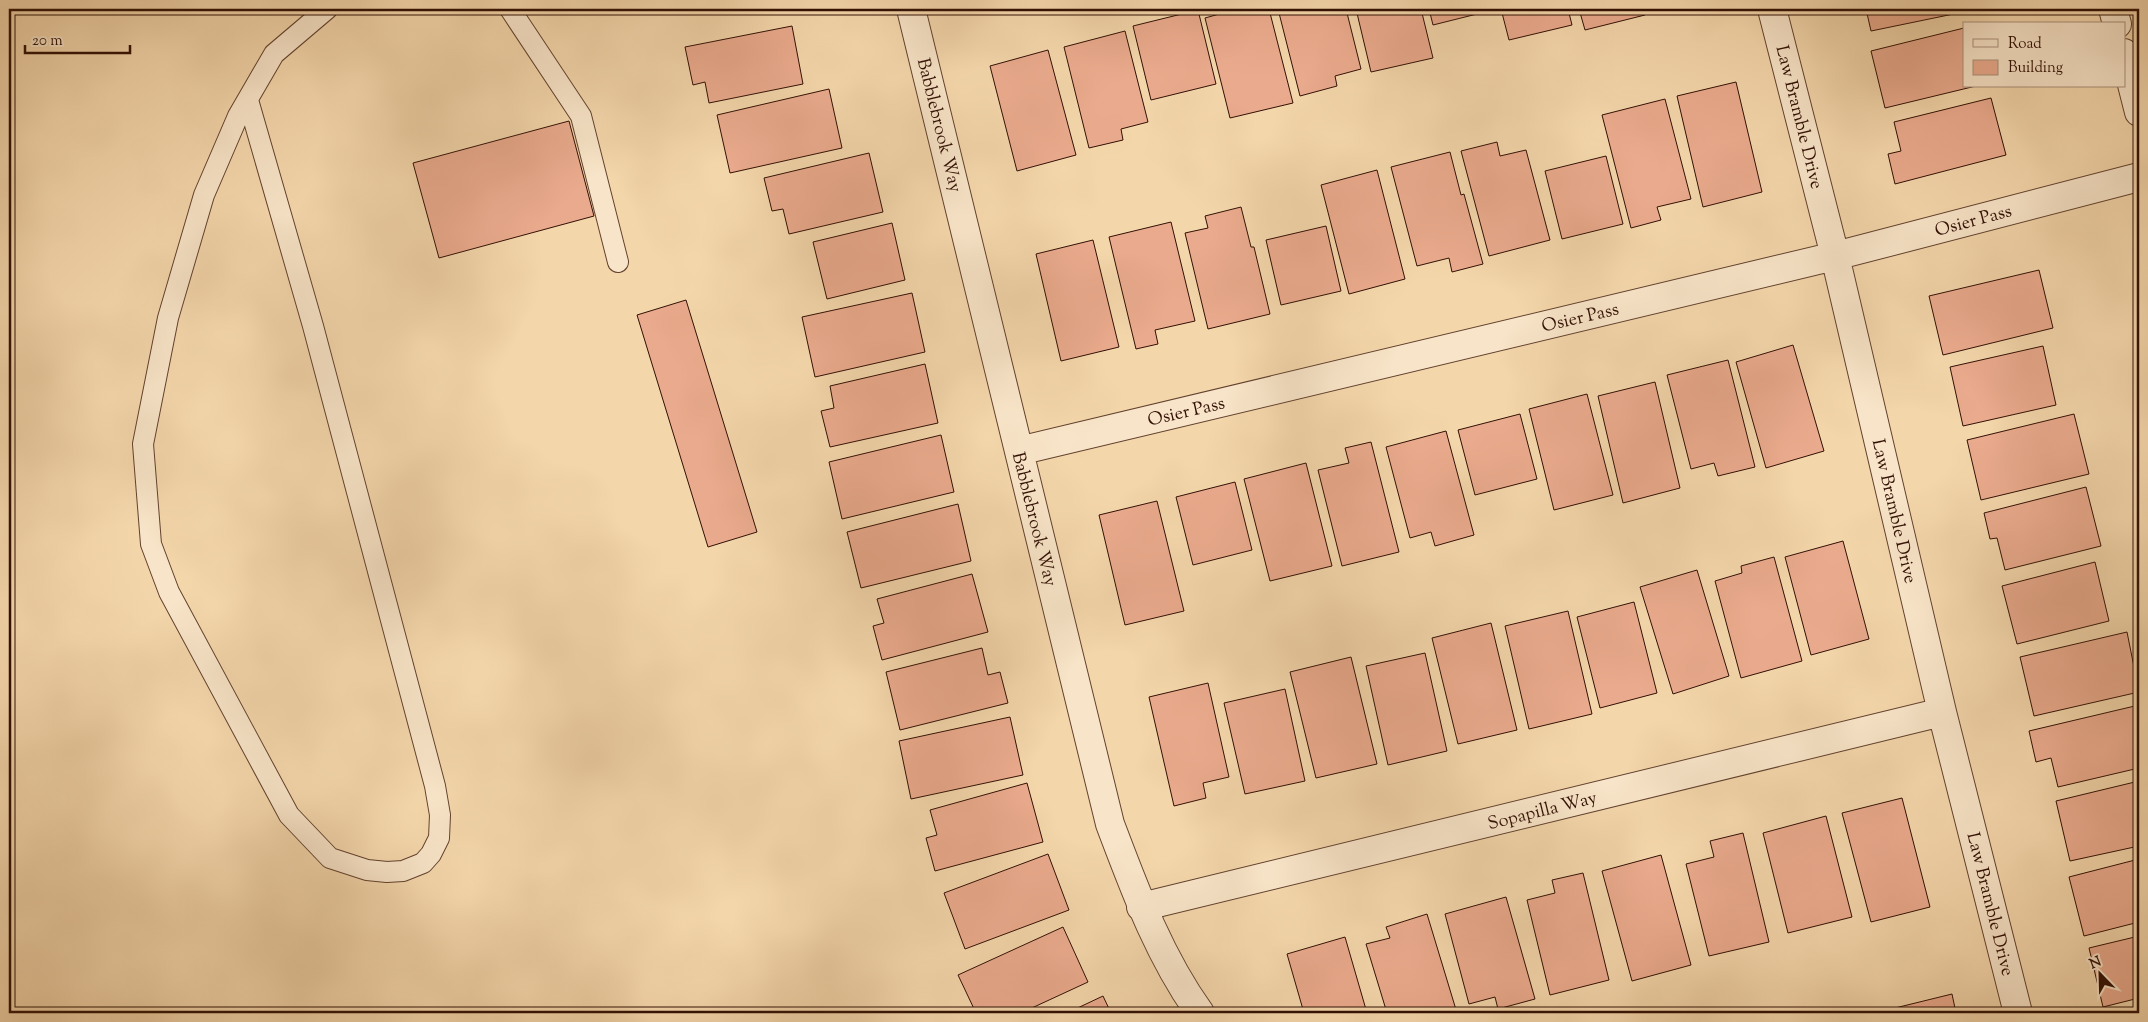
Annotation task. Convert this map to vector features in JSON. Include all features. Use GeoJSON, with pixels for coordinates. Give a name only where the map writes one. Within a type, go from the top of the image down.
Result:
{"type":"FeatureCollection","features":[{"type":"Feature","properties":{"kind":"street","name":"Babblebrook Way"},"geometry":{"type":"LineString","coordinates":[[911,9],[1110,824],[1141,907],[1184,990],[1200,1013]]}},
{"type":"Feature","properties":{"kind":"street","name":"Law Bramble Drive"},"geometry":{"type":"LineString","coordinates":[[1772,9],[1835,256],[1942,712],[2018,1013]]}},
{"type":"Feature","properties":{"kind":"street"},"geometry":{"type":"LineString","coordinates":[[2113,9],[2116,22]]}},
{"type":"Feature","properties":{"kind":"street"},"geometry":{"type":"LineString","coordinates":[[2126,61],[2139,112]]}},
{"type":"Feature","properties":{"kind":"street","name":"Osier Pass"},"geometry":{"type":"LineString","coordinates":[[1019,452],[1835,256],[2139,177]]}},
{"type":"Feature","properties":{"kind":"street","name":"Sopapilla Way"},"geometry":{"type":"LineString","coordinates":[[1141,907],[1942,712]]}},
{"type":"Feature","properties":{"kind":"lane"},"geometry":{"type":"LineString","coordinates":[[248,100],[313,326],[435,786],[440,815],[439,838],[431,854],[423,863],[403,870],[387,872],[367,870],[330,858],[289,814],[169,592],[151,544],[144,444],[168,318],[204,195],[238,116],[274,54],[327,9]]}},
{"type":"Feature","properties":{"kind":"lane"},"geometry":{"type":"LineString","coordinates":[[510,9],[581,116],[618,262]]}},
{"type":"Feature","properties":{"kind":"building"},"geometry":{"type":"Polygon","coordinates":[[[1237,9],[1269,9],[1293,103],[1230,118],[1205,18],[1237,9]]]}},
{"type":"Feature","properties":{"kind":"building"},"geometry":{"type":"Polygon","coordinates":[[[1278,9],[1346,9],[1361,69],[1335,76],[1337,86],[1300,96],[1278,9]]]}},
{"type":"Feature","properties":{"kind":"building"},"geometry":{"type":"Polygon","coordinates":[[[1356,9],[1421,9],[1433,58],[1371,72],[1356,9]]]}},
{"type":"Feature","properties":{"kind":"building"},"geometry":{"type":"Polygon","coordinates":[[[1429,9],[1493,9],[1493,10],[1433,25],[1429,9]]]}},
{"type":"Feature","properties":{"kind":"building"},"geometry":{"type":"Polygon","coordinates":[[[1501,9],[1568,9],[1572,25],[1509,40],[1501,9]]]}},
{"type":"Feature","properties":{"kind":"building"},"geometry":{"type":"Polygon","coordinates":[[[1579,9],[1643,9],[1645,15],[1585,30],[1579,9]]]}},
{"type":"Feature","properties":{"kind":"building"},"geometry":{"type":"Polygon","coordinates":[[[1655,9],[1675,9],[1656,13],[1655,9]]]}},
{"type":"Feature","properties":{"kind":"building"},"geometry":{"type":"Polygon","coordinates":[[[1866,9],[1968,9],[1968,11],[1871,31],[1866,9]]]}},
{"type":"Feature","properties":{"kind":"building"},"geometry":{"type":"Polygon","coordinates":[[[1198,10],[1216,84],[1151,100],[1133,26],[1198,10]]]}},
{"type":"Feature","properties":{"kind":"building"},"geometry":{"type":"Polygon","coordinates":[[[792,26],[803,84],[709,103],[705,82],[693,85],[685,47],[792,26]]]}},
{"type":"Feature","properties":{"kind":"building"},"geometry":{"type":"Polygon","coordinates":[[[1963,28],[1963,88],[1968,88],[1885,108],[1871,51],[1963,28]]]}},
{"type":"Feature","properties":{"kind":"building"},"geometry":{"type":"Polygon","coordinates":[[[1125,31],[1148,122],[1121,129],[1123,140],[1089,148],[1064,47],[1125,31]]]}},
{"type":"Feature","properties":{"kind":"building"},"geometry":{"type":"Polygon","coordinates":[[[1048,50],[1076,155],[1017,171],[990,66],[1048,50]]]}},
{"type":"Feature","properties":{"kind":"building"},"geometry":{"type":"Polygon","coordinates":[[[1736,82],[1762,192],[1703,207],[1677,96],[1736,82]]]}},
{"type":"Feature","properties":{"kind":"building"},"geometry":{"type":"Polygon","coordinates":[[[829,89],[842,148],[730,173],[717,115],[829,89]]]}},
{"type":"Feature","properties":{"kind":"building"},"geometry":{"type":"Polygon","coordinates":[[[1991,98],[2006,155],[1895,184],[1888,154],[1901,151],[1894,122],[1991,98]]]}},
{"type":"Feature","properties":{"kind":"building"},"geometry":{"type":"Polygon","coordinates":[[[1665,99],[1691,199],[1657,207],[1661,220],[1631,228],[1602,115],[1665,99]]]}},
{"type":"Feature","properties":{"kind":"building"},"geometry":{"type":"Polygon","coordinates":[[[569,121],[594,216],[439,258],[413,163],[569,121]]]}},
{"type":"Feature","properties":{"kind":"building"},"geometry":{"type":"Polygon","coordinates":[[[1497,142],[1500,156],[1526,150],[1550,240],[1489,256],[1461,151],[1497,142]]]}},
{"type":"Feature","properties":{"kind":"building"},"geometry":{"type":"Polygon","coordinates":[[[1450,152],[1461,195],[1464,194],[1483,264],[1452,272],[1449,258],[1417,266],[1391,167],[1450,152]]]}},
{"type":"Feature","properties":{"kind":"building"},"geometry":{"type":"Polygon","coordinates":[[[869,153],[883,212],[789,234],[783,209],[772,211],[764,178],[869,153]]]}},
{"type":"Feature","properties":{"kind":"building"},"geometry":{"type":"Polygon","coordinates":[[[1606,156],[1623,224],[1562,239],[1545,171],[1606,156]]]}},
{"type":"Feature","properties":{"kind":"building"},"geometry":{"type":"Polygon","coordinates":[[[1377,170],[1405,279],[1349,294],[1321,185],[1377,170]]]}},
{"type":"Feature","properties":{"kind":"building"},"geometry":{"type":"Polygon","coordinates":[[[1241,207],[1251,247],[1254,247],[1270,314],[1208,329],[1185,233],[1208,228],[1205,216],[1241,207]]]}},
{"type":"Feature","properties":{"kind":"building"},"geometry":{"type":"Polygon","coordinates":[[[1171,222],[1195,321],[1155,330],[1158,344],[1136,349],[1109,237],[1171,222]]]}},
{"type":"Feature","properties":{"kind":"building"},"geometry":{"type":"Polygon","coordinates":[[[892,223],[905,280],[827,299],[813,242],[892,223]]]}},
{"type":"Feature","properties":{"kind":"building"},"geometry":{"type":"Polygon","coordinates":[[[1326,226],[1341,291],[1281,305],[1266,240],[1326,226]]]}},
{"type":"Feature","properties":{"kind":"building"},"geometry":{"type":"Polygon","coordinates":[[[1093,240],[1119,347],[1061,361],[1036,254],[1093,240]]]}},
{"type":"Feature","properties":{"kind":"building"},"geometry":{"type":"Polygon","coordinates":[[[2039,270],[2053,328],[1943,355],[1929,296],[2039,270]]]}},
{"type":"Feature","properties":{"kind":"building"},"geometry":{"type":"Polygon","coordinates":[[[912,293],[925,352],[815,377],[802,317],[912,293]]]}},
{"type":"Feature","properties":{"kind":"building"},"geometry":{"type":"Polygon","coordinates":[[[686,300],[757,532],[708,547],[637,315],[686,300]]]}},
{"type":"Feature","properties":{"kind":"building"},"geometry":{"type":"Polygon","coordinates":[[[1793,345],[1824,451],[1766,468],[1736,362],[1793,345]]]}},
{"type":"Feature","properties":{"kind":"building"},"geometry":{"type":"Polygon","coordinates":[[[2043,346],[2056,405],[1963,426],[1950,367],[2043,346]]]}},
{"type":"Feature","properties":{"kind":"building"},"geometry":{"type":"Polygon","coordinates":[[[1728,360],[1755,467],[1718,476],[1714,463],[1691,469],[1667,375],[1728,360]]]}},
{"type":"Feature","properties":{"kind":"building"},"geometry":{"type":"Polygon","coordinates":[[[925,364],[938,423],[830,447],[821,411],[834,408],[830,386],[925,364]]]}},
{"type":"Feature","properties":{"kind":"building"},"geometry":{"type":"Polygon","coordinates":[[[1655,382],[1680,488],[1623,503],[1598,396],[1655,382]]]}},
{"type":"Feature","properties":{"kind":"building"},"geometry":{"type":"Polygon","coordinates":[[[1587,394],[1613,495],[1554,510],[1529,409],[1587,394]]]}},
{"type":"Feature","properties":{"kind":"building"},"geometry":{"type":"Polygon","coordinates":[[[1520,414],[1537,479],[1475,495],[1458,430],[1520,414]]]}},
{"type":"Feature","properties":{"kind":"building"},"geometry":{"type":"Polygon","coordinates":[[[2074,414],[2089,474],[1981,500],[1967,440],[2074,414]]]}},
{"type":"Feature","properties":{"kind":"building"},"geometry":{"type":"Polygon","coordinates":[[[1446,431],[1474,535],[1435,546],[1431,532],[1410,538],[1386,447],[1446,431]]]}},
{"type":"Feature","properties":{"kind":"building"},"geometry":{"type":"Polygon","coordinates":[[[941,435],[954,492],[842,519],[829,462],[941,435]]]}},
{"type":"Feature","properties":{"kind":"building"},"geometry":{"type":"Polygon","coordinates":[[[1371,442],[1399,552],[1342,566],[1318,470],[1349,463],[1345,448],[1371,442]]]}},
{"type":"Feature","properties":{"kind":"building"},"geometry":{"type":"Polygon","coordinates":[[[1306,463],[1332,566],[1270,581],[1244,479],[1306,463]]]}},
{"type":"Feature","properties":{"kind":"building"},"geometry":{"type":"Polygon","coordinates":[[[1235,482],[1252,550],[1193,565],[1176,497],[1235,482]]]}},
{"type":"Feature","properties":{"kind":"building"},"geometry":{"type":"Polygon","coordinates":[[[2086,487],[2101,546],[2005,570],[1997,538],[1990,539],[1984,513],[2086,487]]]}},
{"type":"Feature","properties":{"kind":"building"},"geometry":{"type":"Polygon","coordinates":[[[1157,501],[1184,611],[1125,625],[1099,515],[1157,501]]]}},
{"type":"Feature","properties":{"kind":"building"},"geometry":{"type":"Polygon","coordinates":[[[958,504],[971,561],[861,588],[847,532],[958,504]]]}},
{"type":"Feature","properties":{"kind":"building"},"geometry":{"type":"Polygon","coordinates":[[[1843,541],[1869,639],[1811,655],[1785,557],[1843,541]]]}},
{"type":"Feature","properties":{"kind":"building"},"geometry":{"type":"Polygon","coordinates":[[[1774,557],[1802,661],[1741,678],[1715,581],[1742,573],[1741,566],[1774,557]]]}},
{"type":"Feature","properties":{"kind":"building"},"geometry":{"type":"Polygon","coordinates":[[[2095,562],[2109,621],[2017,644],[2002,586],[2095,562]]]}},
{"type":"Feature","properties":{"kind":"building"},"geometry":{"type":"Polygon","coordinates":[[[1697,570],[1729,676],[1673,694],[1640,587],[1697,570]]]}},
{"type":"Feature","properties":{"kind":"building"},"geometry":{"type":"Polygon","coordinates":[[[972,574],[988,632],[882,660],[873,626],[884,623],[877,599],[972,574]]]}},
{"type":"Feature","properties":{"kind":"building"},"geometry":{"type":"Polygon","coordinates":[[[1634,602],[1657,693],[1600,708],[1577,617],[1634,602]]]}},
{"type":"Feature","properties":{"kind":"building"},"geometry":{"type":"Polygon","coordinates":[[[1568,611],[1592,714],[1529,729],[1505,626],[1568,611]]]}},
{"type":"Feature","properties":{"kind":"building"},"geometry":{"type":"Polygon","coordinates":[[[1491,623],[1517,730],[1458,744],[1432,638],[1491,623]]]}},
{"type":"Feature","properties":{"kind":"building"},"geometry":{"type":"Polygon","coordinates":[[[2127,632],[2139,692],[2034,716],[2020,657],[2127,632]]]}},
{"type":"Feature","properties":{"kind":"building"},"geometry":{"type":"Polygon","coordinates":[[[982,648],[988,675],[1000,672],[1008,703],[900,730],[886,672],[982,648]]]}},
{"type":"Feature","properties":{"kind":"building"},"geometry":{"type":"Polygon","coordinates":[[[1425,653],[1447,751],[1388,765],[1366,666],[1425,653]]]}},
{"type":"Feature","properties":{"kind":"building"},"geometry":{"type":"Polygon","coordinates":[[[1351,657],[1377,764],[1316,778],[1290,672],[1351,657]]]}},
{"type":"Feature","properties":{"kind":"building"},"geometry":{"type":"Polygon","coordinates":[[[1208,683],[1229,777],[1203,783],[1206,798],[1174,806],[1149,697],[1208,683]]]}},
{"type":"Feature","properties":{"kind":"building"},"geometry":{"type":"Polygon","coordinates":[[[1285,689],[1305,781],[1245,794],[1224,703],[1285,689]]]}},
{"type":"Feature","properties":{"kind":"building"},"geometry":{"type":"Polygon","coordinates":[[[2139,705],[2139,768],[2058,787],[2051,758],[2036,762],[2029,731],[2139,705]]]}},
{"type":"Feature","properties":{"kind":"building"},"geometry":{"type":"Polygon","coordinates":[[[1010,717],[1023,775],[911,799],[899,741],[1010,717]]]}},
{"type":"Feature","properties":{"kind":"building"},"geometry":{"type":"Polygon","coordinates":[[[2139,781],[2139,846],[2070,861],[2056,801],[2139,781]]]}},
{"type":"Feature","properties":{"kind":"building"},"geometry":{"type":"Polygon","coordinates":[[[1027,783],[1043,842],[935,871],[926,838],[937,835],[930,810],[1027,783]]]}},
{"type":"Feature","properties":{"kind":"building"},"geometry":{"type":"Polygon","coordinates":[[[1902,798],[1930,907],[1871,922],[1842,813],[1902,798]]]}},
{"type":"Feature","properties":{"kind":"building"},"geometry":{"type":"Polygon","coordinates":[[[1826,816],[1852,917],[1788,933],[1763,833],[1826,816]]]}},
{"type":"Feature","properties":{"kind":"building"},"geometry":{"type":"Polygon","coordinates":[[[1743,833],[1769,942],[1709,956],[1686,864],[1714,857],[1710,841],[1743,833]]]}},
{"type":"Feature","properties":{"kind":"building"},"geometry":{"type":"Polygon","coordinates":[[[1048,854],[1069,910],[965,949],[944,893],[1048,854]]]}},
{"type":"Feature","properties":{"kind":"building"},"geometry":{"type":"Polygon","coordinates":[[[1661,855],[1691,965],[1632,981],[1602,871],[1661,855]]]}},
{"type":"Feature","properties":{"kind":"building"},"geometry":{"type":"Polygon","coordinates":[[[2139,859],[2139,922],[2084,936],[2069,877],[2139,859]]]}},
{"type":"Feature","properties":{"kind":"building"},"geometry":{"type":"Polygon","coordinates":[[[1583,873],[1609,980],[1550,995],[1527,900],[1555,893],[1552,880],[1583,873]]]}},
{"type":"Feature","properties":{"kind":"building"},"geometry":{"type":"Polygon","coordinates":[[[1506,897],[1535,999],[1498,1009],[1495,997],[1469,1004],[1445,914],[1506,897]]]}},
{"type":"Feature","properties":{"kind":"building"},"geometry":{"type":"Polygon","coordinates":[[[1427,914],[1457,1013],[1387,1013],[1366,944],[1390,938],[1386,927],[1427,914]]]}},
{"type":"Feature","properties":{"kind":"building"},"geometry":{"type":"Polygon","coordinates":[[[1063,927],[1088,982],[1021,1013],[976,1013],[958,975],[1063,927]]]}},
{"type":"Feature","properties":{"kind":"building"},"geometry":{"type":"Polygon","coordinates":[[[2139,936],[2139,998],[2103,1007],[2089,948],[2139,936]]]}},
{"type":"Feature","properties":{"kind":"building"},"geometry":{"type":"Polygon","coordinates":[[[1345,937],[1367,1013],[1304,1013],[1287,954],[1345,937]]]}},
{"type":"Feature","properties":{"kind":"building"},"geometry":{"type":"Polygon","coordinates":[[[1952,994],[1956,1013],[1892,1013],[1891,1009],[1952,994]]]}},
{"type":"Feature","properties":{"kind":"building"},"geometry":{"type":"Polygon","coordinates":[[[1103,996],[1111,1013],[1067,1013],[1103,996]]]}}]}
